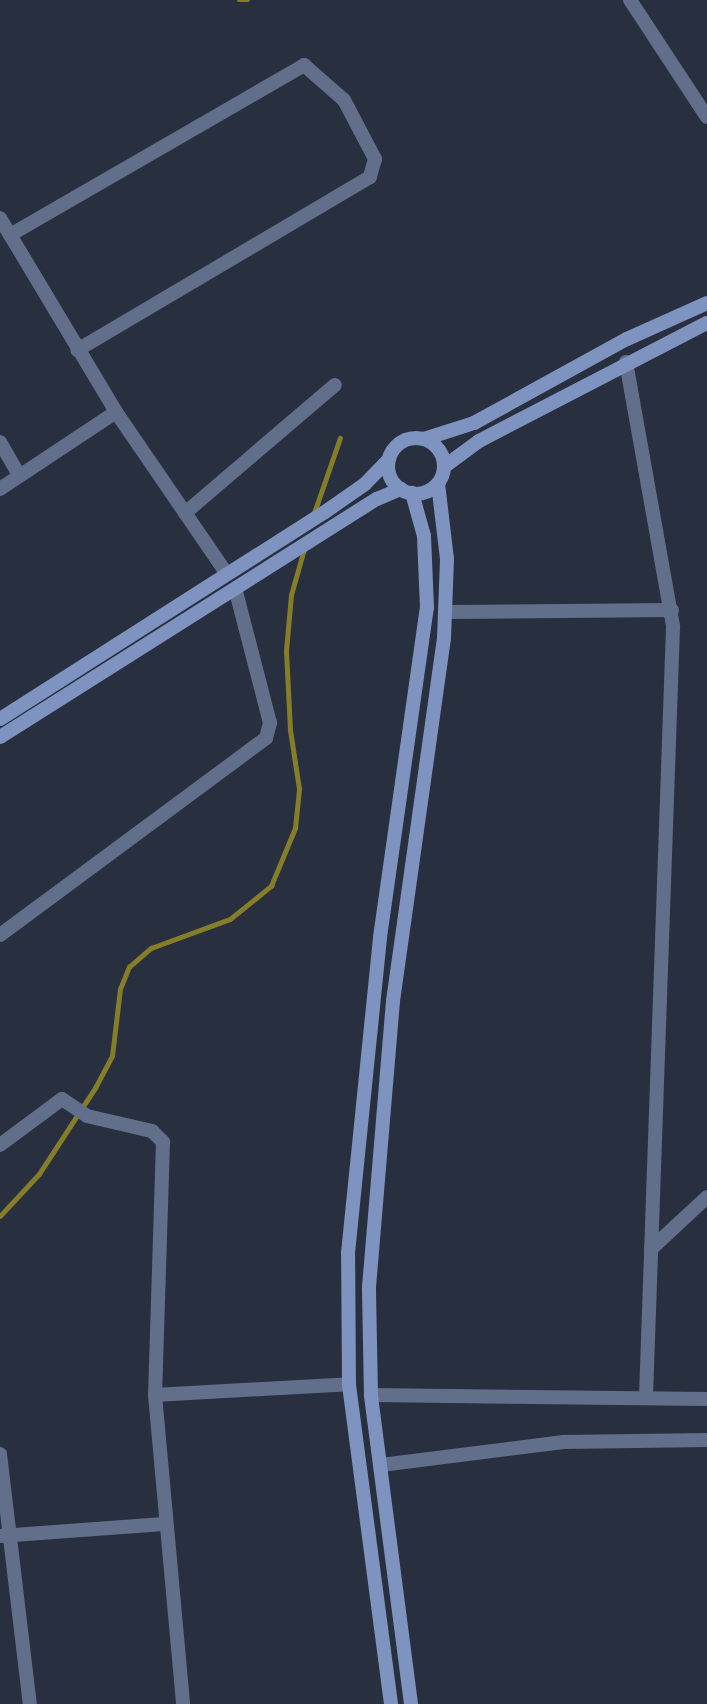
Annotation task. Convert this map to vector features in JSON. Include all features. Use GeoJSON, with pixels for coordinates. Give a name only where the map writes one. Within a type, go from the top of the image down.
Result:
{"type":"FeatureCollection","features":[{"type":"Feature","properties":{"kind":"main road"},"geometry":{"type":"LineString","coordinates":[[0,719],[325,512],[365,484],[406,439],[424,439],[474,423],[627,339],[707,303]]}},
{"type":"Feature","properties":{"kind":"main road"},"geometry":{"type":"LineString","coordinates":[[411,1704],[371,1395],[369,1287],[380,1120],[446,612],[447,559],[438,484],[445,466],[479,441],[626,362],[707,323]]}},
{"type":"Feature","properties":{"kind":"main road"},"geometry":{"type":"LineString","coordinates":[[424,439],[439,450],[445,466]]}},
{"type":"Feature","properties":{"kind":"main road"},"geometry":{"type":"LineString","coordinates":[[389,459],[391,479],[407,491],[424,536],[427,608],[358,1122],[348,1253],[349,1384],[391,1704]]}},
{"type":"Feature","properties":{"kind":"main road"},"geometry":{"type":"LineString","coordinates":[[0,737],[377,499],[438,484]]}},
{"type":"Feature","properties":{"kind":"street"},"geometry":{"type":"LineString","coordinates":[[629,0],[707,117]]}},
{"type":"Feature","properties":{"kind":"street"},"geometry":{"type":"LineString","coordinates":[[10,235],[301,66],[306,66],[344,100],[375,159],[370,177],[77,350]]}},
{"type":"Feature","properties":{"kind":"street"},"geometry":{"type":"LineString","coordinates":[[0,218],[116,412],[227,574]]}},
{"type":"Feature","properties":{"kind":"street"},"geometry":{"type":"LineString","coordinates":[[626,362],[672,610],[646,1396]]}},
{"type":"Feature","properties":{"kind":"street"},"geometry":{"type":"LineString","coordinates":[[184,513],[335,385]]}},
{"type":"Feature","properties":{"kind":"street"},"geometry":{"type":"LineString","coordinates":[[0,489],[116,412]]}},
{"type":"Feature","properties":{"kind":"street"},"geometry":{"type":"LineString","coordinates":[[0,442],[19,475]]}},
{"type":"Feature","properties":{"kind":"street"},"geometry":{"type":"LineString","coordinates":[[0,934],[266,738],[270,723],[235,588]]}},
{"type":"Feature","properties":{"kind":"street"},"geometry":{"type":"LineString","coordinates":[[446,612],[672,610]]}},
{"type":"Feature","properties":{"kind":"street"},"geometry":{"type":"LineString","coordinates":[[0,1144],[64,1100],[87,1116],[152,1131],[163,1142],[155,1395],[163,1524],[183,1704]]}},
{"type":"Feature","properties":{"kind":"street"},"geometry":{"type":"LineString","coordinates":[[651,1249],[707,1197]]}},
{"type":"Feature","properties":{"kind":"street"},"geometry":{"type":"LineString","coordinates":[[155,1395],[349,1384]]}},
{"type":"Feature","properties":{"kind":"street"},"geometry":{"type":"LineString","coordinates":[[371,1395],[646,1396],[707,1399]]}},
{"type":"Feature","properties":{"kind":"street"},"geometry":{"type":"LineString","coordinates":[[381,1465],[564,1442],[707,1440]]}},
{"type":"Feature","properties":{"kind":"street"},"geometry":{"type":"LineString","coordinates":[[0,1454],[6,1536],[30,1704]]}},
{"type":"Feature","properties":{"kind":"street"},"geometry":{"type":"LineString","coordinates":[[6,1536],[163,1524]]}},
{"type":"Feature","properties":{"kind":"waterway"},"geometry":{"type":"LineString","coordinates":[[239,0],[248,0]]}},
{"type":"Feature","properties":{"kind":"waterway"},"geometry":{"type":"LineString","coordinates":[[314,513],[340,438]]}},
{"type":"Feature","properties":{"kind":"waterway"},"geometry":{"type":"LineString","coordinates":[[0,1216],[39,1174],[95,1088],[112,1056],[120,989],[129,967],[151,948],[230,919],[271,886],[295,828],[299,789],[290,730],[286,651],[291,595],[304,549]]}}]}
